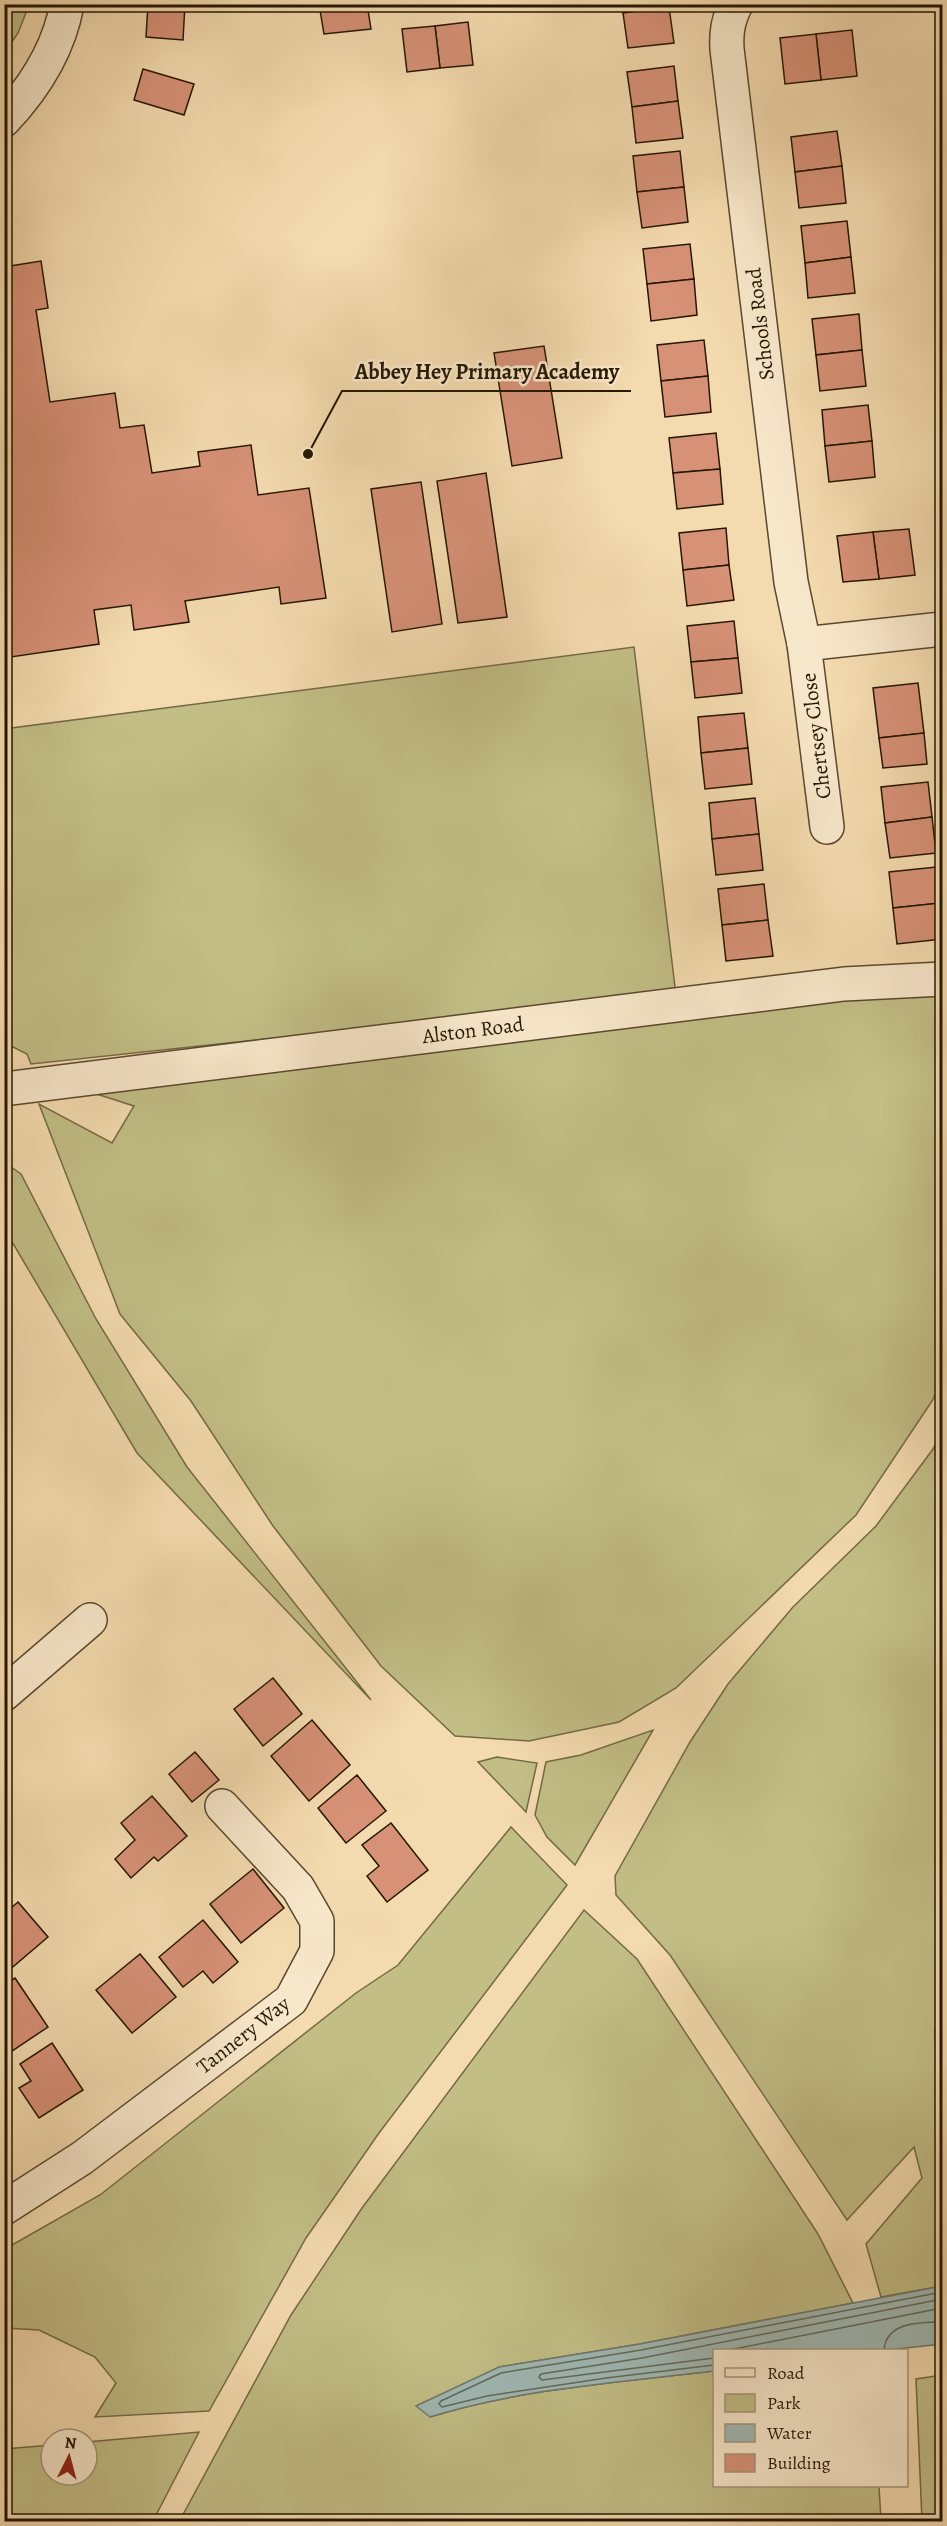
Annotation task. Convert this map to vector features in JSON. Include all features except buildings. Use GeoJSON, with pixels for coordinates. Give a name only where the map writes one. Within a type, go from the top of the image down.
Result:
{"type":"FeatureCollection","features":[{"type":"Feature","properties":{"kind":"street"},"geometry":{"type":"LineString","coordinates":[[4,120],[32,87],[51,55],[67,4]]}},
{"type":"Feature","properties":{"kind":"street","name":"Schools Road"},"geometry":{"type":"LineString","coordinates":[[736,4],[729,18],[726,32],[727,49],[791,582],[804,644]]}},
{"type":"Feature","properties":{"kind":"street"},"geometry":{"type":"LineString","coordinates":[[804,644],[942,630]]}},
{"type":"Feature","properties":{"kind":"street","name":"Chertsey Close"},"geometry":{"type":"LineString","coordinates":[[804,644],[827,827]]}},
{"type":"Feature","properties":{"kind":"street","name":"Alston Road"},"geometry":{"type":"LineString","coordinates":[[4,1089],[844,984],[942,980]]}},
{"type":"Feature","properties":{"kind":"street"},"geometry":{"type":"LineString","coordinates":[[4,1694],[90,1620]]}},
{"type":"Feature","properties":{"kind":"street","name":"Tannery Way"},"geometry":{"type":"LineString","coordinates":[[4,2208],[82,2158],[291,2000],[317,1951],[317,1921],[298,1888],[222,1806]]}},
{"type":"Feature","properties":{"kind":"green space"},"geometry":{"type":"Polygon","coordinates":[[[5,4],[29,5],[18,33],[5,52],[5,4]]]}},
{"type":"Feature","properties":{"kind":"green space"},"geometry":{"type":"Polygon","coordinates":[[[634,647],[676,995],[31,1064],[27,1054],[5,1043],[4,729],[634,647]]]}},
{"type":"Feature","properties":{"kind":"green space"},"geometry":{"type":"Polygon","coordinates":[[[942,993],[942,1381],[932,1401],[856,1515],[676,1688],[619,1722],[529,1741],[455,1736],[381,1666],[273,1526],[191,1401],[120,1314],[39,1104],[112,1143],[134,1106],[84,1090],[765,1008],[942,993]]]}},
{"type":"Feature","properties":{"kind":"green space"},"geometry":{"type":"Polygon","coordinates":[[[4,1162],[21,1174],[96,1319],[187,1467],[371,1700],[137,1453],[5,1230],[4,1162]]]}},
{"type":"Feature","properties":{"kind":"green space"},"geometry":{"type":"Polygon","coordinates":[[[942,1430],[942,2019],[935,2030],[939,2117],[942,2132],[942,2286],[881,2297],[866,2244],[922,2178],[914,2147],[847,2220],[670,1955],[616,1895],[615,1876],[690,1742],[728,1684],[793,1607],[876,1526],[933,1449],[942,1430]]]}},
{"type":"Feature","properties":{"kind":"green space"},"geometry":{"type":"Polygon","coordinates":[[[653,1730],[575,1865],[547,1837],[535,1815],[546,1762],[581,1755],[653,1730]]]}},
{"type":"Feature","properties":{"kind":"green space"},"geometry":{"type":"Polygon","coordinates":[[[497,1757],[537,1763],[526,1812],[478,1762],[497,1757]]]}},
{"type":"Feature","properties":{"kind":"green space"},"geometry":{"type":"Polygon","coordinates":[[[511,1827],[567,1885],[379,2133],[306,2238],[209,2411],[95,2417],[116,2383],[95,2357],[39,2330],[5,2328],[5,2249],[100,2195],[356,1993],[398,1965],[511,1827]]]}},
{"type":"Feature","properties":{"kind":"green space"},"geometry":{"type":"Polygon","coordinates":[[[584,1910],[637,1959],[818,2234],[853,2303],[640,2344],[499,2367],[430,2417],[464,2407],[535,2393],[713,2371],[713,2487],[879,2487],[881,2521],[179,2522],[291,2315],[362,2208],[584,1910]]]}},
{"type":"Feature","properties":{"kind":"green space"},"geometry":{"type":"Polygon","coordinates":[[[942,2375],[942,2521],[922,2521],[916,2379],[942,2375]]]}},
{"type":"Feature","properties":{"kind":"green space"},"geometry":{"type":"Polygon","coordinates":[[[199,2432],[153,2521],[5,2521],[5,2449],[39,2446],[39,2487],[99,2487],[99,2441],[199,2432]]]}},
{"type":"Feature","properties":{"kind":"water"},"geometry":{"type":"Polygon","coordinates":[[[942,2019],[942,2132],[939,2117],[935,2030],[942,2019]]]}},
{"type":"Feature","properties":{"kind":"water"},"geometry":{"type":"Polygon","coordinates":[[[942,2286],[942,2344],[896,2349],[713,2349],[713,2371],[535,2393],[464,2407],[430,2417],[416,2406],[499,2367],[640,2344],[942,2286]]]}},
{"type":"Feature","properties":{"kind":"place","name":"Abbey Hey Primary Academy"},"geometry":{"type":"Point","coordinates":[308,454]}}]}
